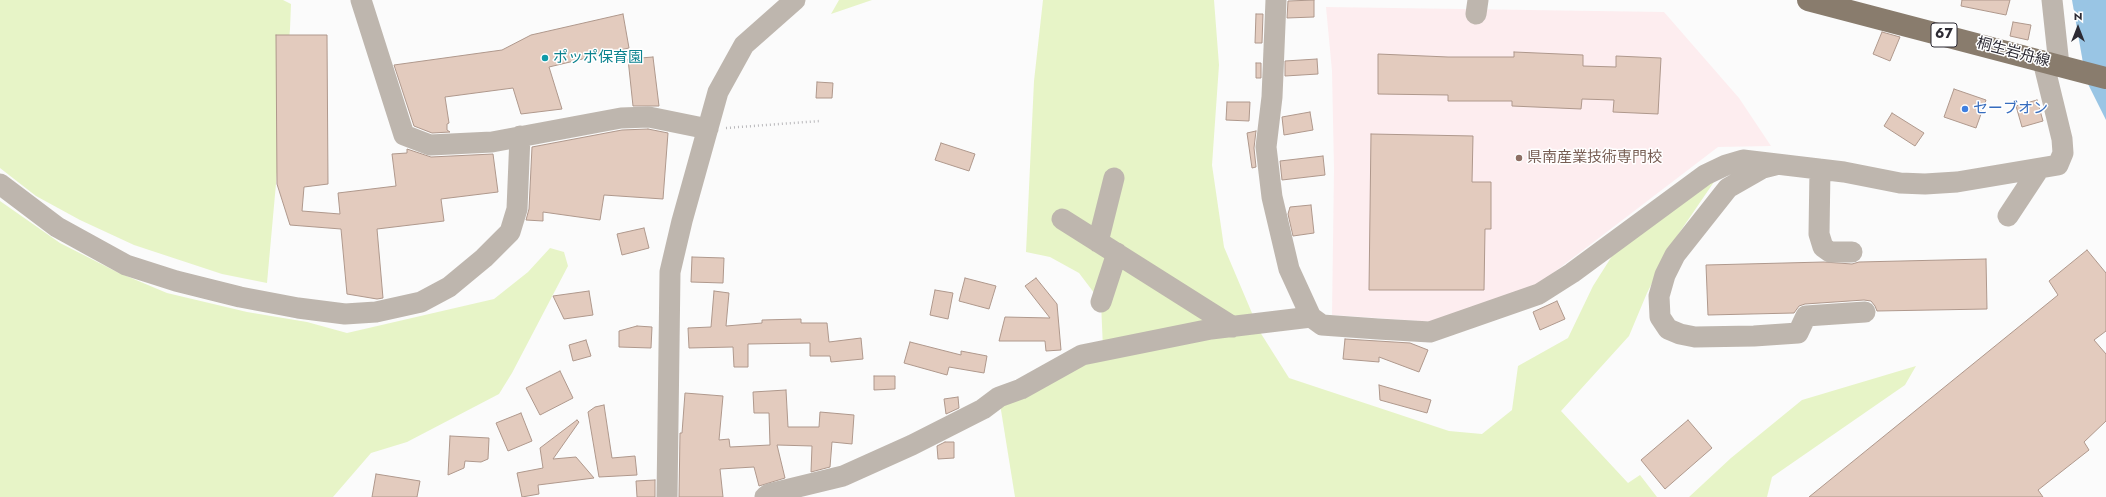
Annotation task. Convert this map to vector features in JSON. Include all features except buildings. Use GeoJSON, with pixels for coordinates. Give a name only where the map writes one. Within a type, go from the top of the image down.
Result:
{"type":"FeatureCollection","features":[{"type":"Feature","properties":{"kind":"main road","name":"桐生岩舟線"},"geometry":{"type":"LineString","coordinates":[[1808,0],[2060,66]]}},
{"type":"Feature","properties":{"kind":"main road","name":"67"},"geometry":{"type":"LineString","coordinates":[[2060,66],[2106,78]]}},
{"type":"Feature","properties":{"kind":"street"},"geometry":{"type":"LineString","coordinates":[[361,0],[404,134],[430,145],[492,142],[621,118],[649,117],[708,129]]}},
{"type":"Feature","properties":{"kind":"street"},"geometry":{"type":"LineString","coordinates":[[667,497],[670,272],[718,92],[744,45],[795,0]]}},
{"type":"Feature","properties":{"kind":"street"},"geometry":{"type":"LineString","coordinates":[[1276,0],[1272,97],[1266,147],[1268,166],[1272,196],[1289,269],[1311,317],[1322,325],[1430,332],[1539,294],[1572,273],[1706,175],[1726,165],[1743,160],[1781,163],[1900,183],[1925,184],[1957,182],[2058,165],[2063,152],[2060,66],[2052,0]]}},
{"type":"Feature","properties":{"kind":"street"},"geometry":{"type":"LineString","coordinates":[[0,184],[57,227],[126,265],[204,288],[291,307],[345,314],[376,312],[421,302],[449,287],[484,258],[510,232],[517,209],[520,136]]}},
{"type":"Feature","properties":{"kind":"street"},"geometry":{"type":"LineString","coordinates":[[1781,163],[1763,168],[1728,188],[1676,255],[1665,275],[1659,296],[1660,317],[1668,329],[1680,334],[1695,337],[1754,336],[1798,334],[1806,316],[1865,312]]}},
{"type":"Feature","properties":{"kind":"street"},"geometry":{"type":"LineString","coordinates":[[1820,169],[1819,234],[1823,247],[1830,252],[1852,252]]}},
{"type":"Feature","properties":{"kind":"street"},"geometry":{"type":"LineString","coordinates":[[2008,216],[2039,169]]}},
{"type":"Feature","properties":{"kind":"street"},"geometry":{"type":"LineString","coordinates":[[1098,242],[1114,178]]}},
{"type":"Feature","properties":{"kind":"street"},"geometry":{"type":"LineString","coordinates":[[1062,219],[1232,327]]}},
{"type":"Feature","properties":{"kind":"street"},"geometry":{"type":"LineString","coordinates":[[1101,302],[1116,253]]}},
{"type":"Feature","properties":{"kind":"street"},"geometry":{"type":"LineString","coordinates":[[765,497],[769,494],[843,476],[918,442],[983,409],[999,397],[1021,389],[1082,355],[1211,329],[1311,317]]}},
{"type":"Feature","properties":{"kind":"path"},"geometry":{"type":"LineString","coordinates":[[708,129],[820,121]]}},
{"type":"Feature","properties":{"kind":"shaded area","name":"県南産業技術専門校"},"geometry":{"type":"Polygon","coordinates":[[[1326,7],[1664,12],[1739,98],[1771,146],[1718,147],[1540,283],[1436,322],[1332,315],[1334,169],[1332,71],[1326,7]]]}},
{"type":"Feature","properties":{"kind":"green space"},"geometry":{"type":"Polygon","coordinates":[[[0,0],[283,0],[291,4],[267,283],[222,274],[134,245],[80,220],[36,196],[0,168],[0,0]]]}},
{"type":"Feature","properties":{"kind":"green space"},"geometry":{"type":"Polygon","coordinates":[[[839,0],[872,0],[831,14],[839,0]]]}},
{"type":"Feature","properties":{"kind":"green space"},"geometry":{"type":"Polygon","coordinates":[[[1043,0],[1214,0],[1219,65],[1212,165],[1224,247],[1260,332],[1289,378],[1449,431],[1482,434],[1512,410],[1518,366],[1568,338],[1593,286],[1612,256],[1718,176],[1673,242],[1647,293],[1629,336],[1561,411],[1628,483],[1640,475],[1657,497],[1015,497],[1000,404],[1103,349],[1101,302],[1079,273],[1050,257],[1026,252],[1034,81],[1043,0]]]}},
{"type":"Feature","properties":{"kind":"green space"},"geometry":{"type":"Polygon","coordinates":[[[0,201],[60,243],[117,272],[167,293],[247,312],[307,322],[347,333],[494,299],[528,272],[550,248],[564,252],[568,266],[512,373],[499,394],[407,442],[371,453],[333,497],[0,497],[0,201]]]}},
{"type":"Feature","properties":{"kind":"green space"},"geometry":{"type":"Polygon","coordinates":[[[1916,366],[1905,385],[1772,477],[1767,497],[1689,497],[1731,458],[1802,400],[1916,366]]]}},
{"type":"Feature","properties":{"kind":"water"},"geometry":{"type":"Polygon","coordinates":[[[2072,0],[2106,0],[2106,120],[2086,80],[2072,0]]]}},
{"type":"Feature","properties":{"kind":"place","name":"ポッポ保育園"},"geometry":{"type":"Point","coordinates":[545,58]}},
{"type":"Feature","properties":{"kind":"place","name":"セーブオン"},"geometry":{"type":"Point","coordinates":[1965,109]}},
{"type":"Feature","properties":{"kind":"place","name":"県南産業技術専門校"},"geometry":{"type":"Point","coordinates":[1519,158]}}]}
